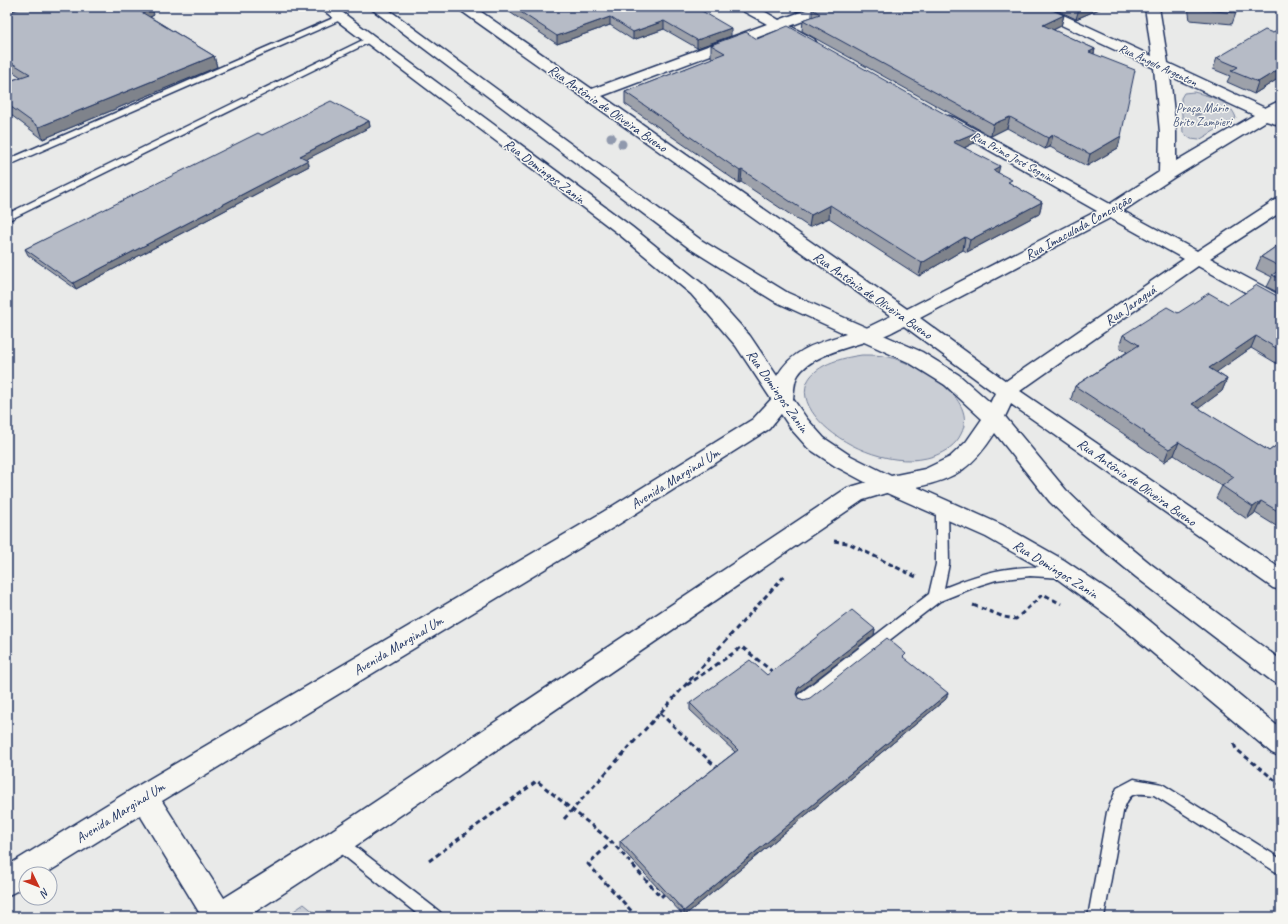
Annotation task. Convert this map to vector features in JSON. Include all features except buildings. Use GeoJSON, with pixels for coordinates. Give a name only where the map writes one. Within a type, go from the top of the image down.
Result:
{"type":"FeatureCollection","features":[{"type":"Feature","properties":{"kind":"street","name":"Rua Domingos Zanin"},"geometry":{"type":"LineString","coordinates":[[326,7],[626,231],[698,290],[724,317],[743,341],[799,424],[816,443],[843,461],[888,484],[994,531],[1066,574],[1120,611],[1281,744]]}},
{"type":"Feature","properties":{"kind":"street"},"geometry":{"type":"LineString","coordinates":[[376,7],[695,244],[781,297],[915,357],[952,380],[994,418],[1058,496],[1089,526],[1144,571],[1281,674]]}},
{"type":"Feature","properties":{"kind":"street","name":"Rua Antônio de Oliveira Bueno"},"geometry":{"type":"LineString","coordinates":[[465,7],[905,317],[1006,391],[1281,581]]}},
{"type":"Feature","properties":{"kind":"street"},"geometry":{"type":"LineString","coordinates":[[746,7],[820,48]]}},
{"type":"Feature","properties":{"kind":"street"},"geometry":{"type":"LineString","coordinates":[[590,95],[827,7]]}},
{"type":"Feature","properties":{"kind":"street","name":"Rua Ângelo Argenton"},"geometry":{"type":"LineString","coordinates":[[1034,7],[1161,66],[1276,114]]}},
{"type":"Feature","properties":{"kind":"street"},"geometry":{"type":"LineString","coordinates":[[1152,7],[1161,66],[1169,149],[1167,174]]}},
{"type":"Feature","properties":{"kind":"street","name":"Rua Primo José Segnini"},"geometry":{"type":"LineString","coordinates":[[937,114],[1110,211],[1281,304]]}},
{"type":"Feature","properties":{"kind":"street","name":"Rua Imaculada Conceição"},"geometry":{"type":"LineString","coordinates":[[782,400],[787,375],[798,363],[811,354],[837,343],[867,335],[926,308],[1110,211],[1167,174],[1276,114]]}},
{"type":"Feature","properties":{"kind":"street","name":"Rua Jaraguá"},"geometry":{"type":"LineString","coordinates":[[1006,391],[1198,258],[1281,204]]}},
{"type":"Feature","properties":{"kind":"street"},"geometry":{"type":"LineString","coordinates":[[144,797],[220,917],[338,842],[855,494],[888,484],[918,480],[945,470],[965,456],[994,418],[1006,391]]}},
{"type":"Feature","properties":{"kind":"street","name":"Avenida Marginal Um"},"geometry":{"type":"LineString","coordinates":[[7,882],[144,797],[624,510],[761,424],[782,400]]}},
{"type":"Feature","properties":{"kind":"lane"},"geometry":{"type":"LineString","coordinates":[[7,163],[341,18]]}},
{"type":"Feature","properties":{"kind":"lane"},"geometry":{"type":"LineString","coordinates":[[7,218],[370,40]]}},
{"type":"Feature","properties":{"kind":"lane"},"geometry":{"type":"LineString","coordinates":[[940,593],[942,507]]}},
{"type":"Feature","properties":{"kind":"lane"},"geometry":{"type":"LineString","coordinates":[[803,699],[940,593],[975,581],[1009,572],[1043,571],[1066,574]]}},
{"type":"Feature","properties":{"kind":"lane"},"geometry":{"type":"LineString","coordinates":[[1096,917],[1115,812],[1122,793],[1134,786],[1157,789],[1281,868]]}},
{"type":"Feature","properties":{"kind":"lane"},"geometry":{"type":"LineString","coordinates":[[338,842],[434,917]]}},
{"type":"Feature","properties":{"kind":"path"},"geometry":{"type":"LineString","coordinates":[[827,544],[834,541],[848,543],[940,593],[1004,617],[1016,619],[1043,594],[1064,606]]}},
{"type":"Feature","properties":{"kind":"path"},"geometry":{"type":"LineString","coordinates":[[564,819],[790,570]]}},
{"type":"Feature","properties":{"kind":"path"},"geometry":{"type":"LineString","coordinates":[[684,688],[742,648],[775,675]]}},
{"type":"Feature","properties":{"kind":"path"},"geometry":{"type":"LineString","coordinates":[[660,714],[719,770]]}},
{"type":"Feature","properties":{"kind":"path"},"geometry":{"type":"LineString","coordinates":[[1233,742],[1236,749],[1281,785]]}},
{"type":"Feature","properties":{"kind":"path"},"geometry":{"type":"LineString","coordinates":[[429,861],[537,781],[612,842],[661,897],[664,894]]}},
{"type":"Feature","properties":{"kind":"path"},"geometry":{"type":"LineString","coordinates":[[612,842],[588,864],[637,917]]}},
{"type":"Feature","properties":{"kind":"green space","name":"Praça Mário Brito Zampieri"},"geometry":{"type":"Polygon","coordinates":[[[1194,92],[1224,103],[1233,112],[1236,118],[1199,140],[1191,139],[1183,133],[1181,98],[1184,93],[1194,92]]]}},
{"type":"Feature","properties":{"kind":"green space"},"geometry":{"type":"Polygon","coordinates":[[[862,355],[879,355],[901,361],[929,375],[943,385],[954,396],[962,408],[965,421],[959,438],[953,445],[934,456],[904,460],[872,454],[843,440],[820,422],[807,402],[807,382],[824,366],[862,355]]]}},
{"type":"Feature","properties":{"kind":"green space"},"geometry":{"type":"Polygon","coordinates":[[[304,904],[320,917],[285,917],[304,904]]]}}]}
